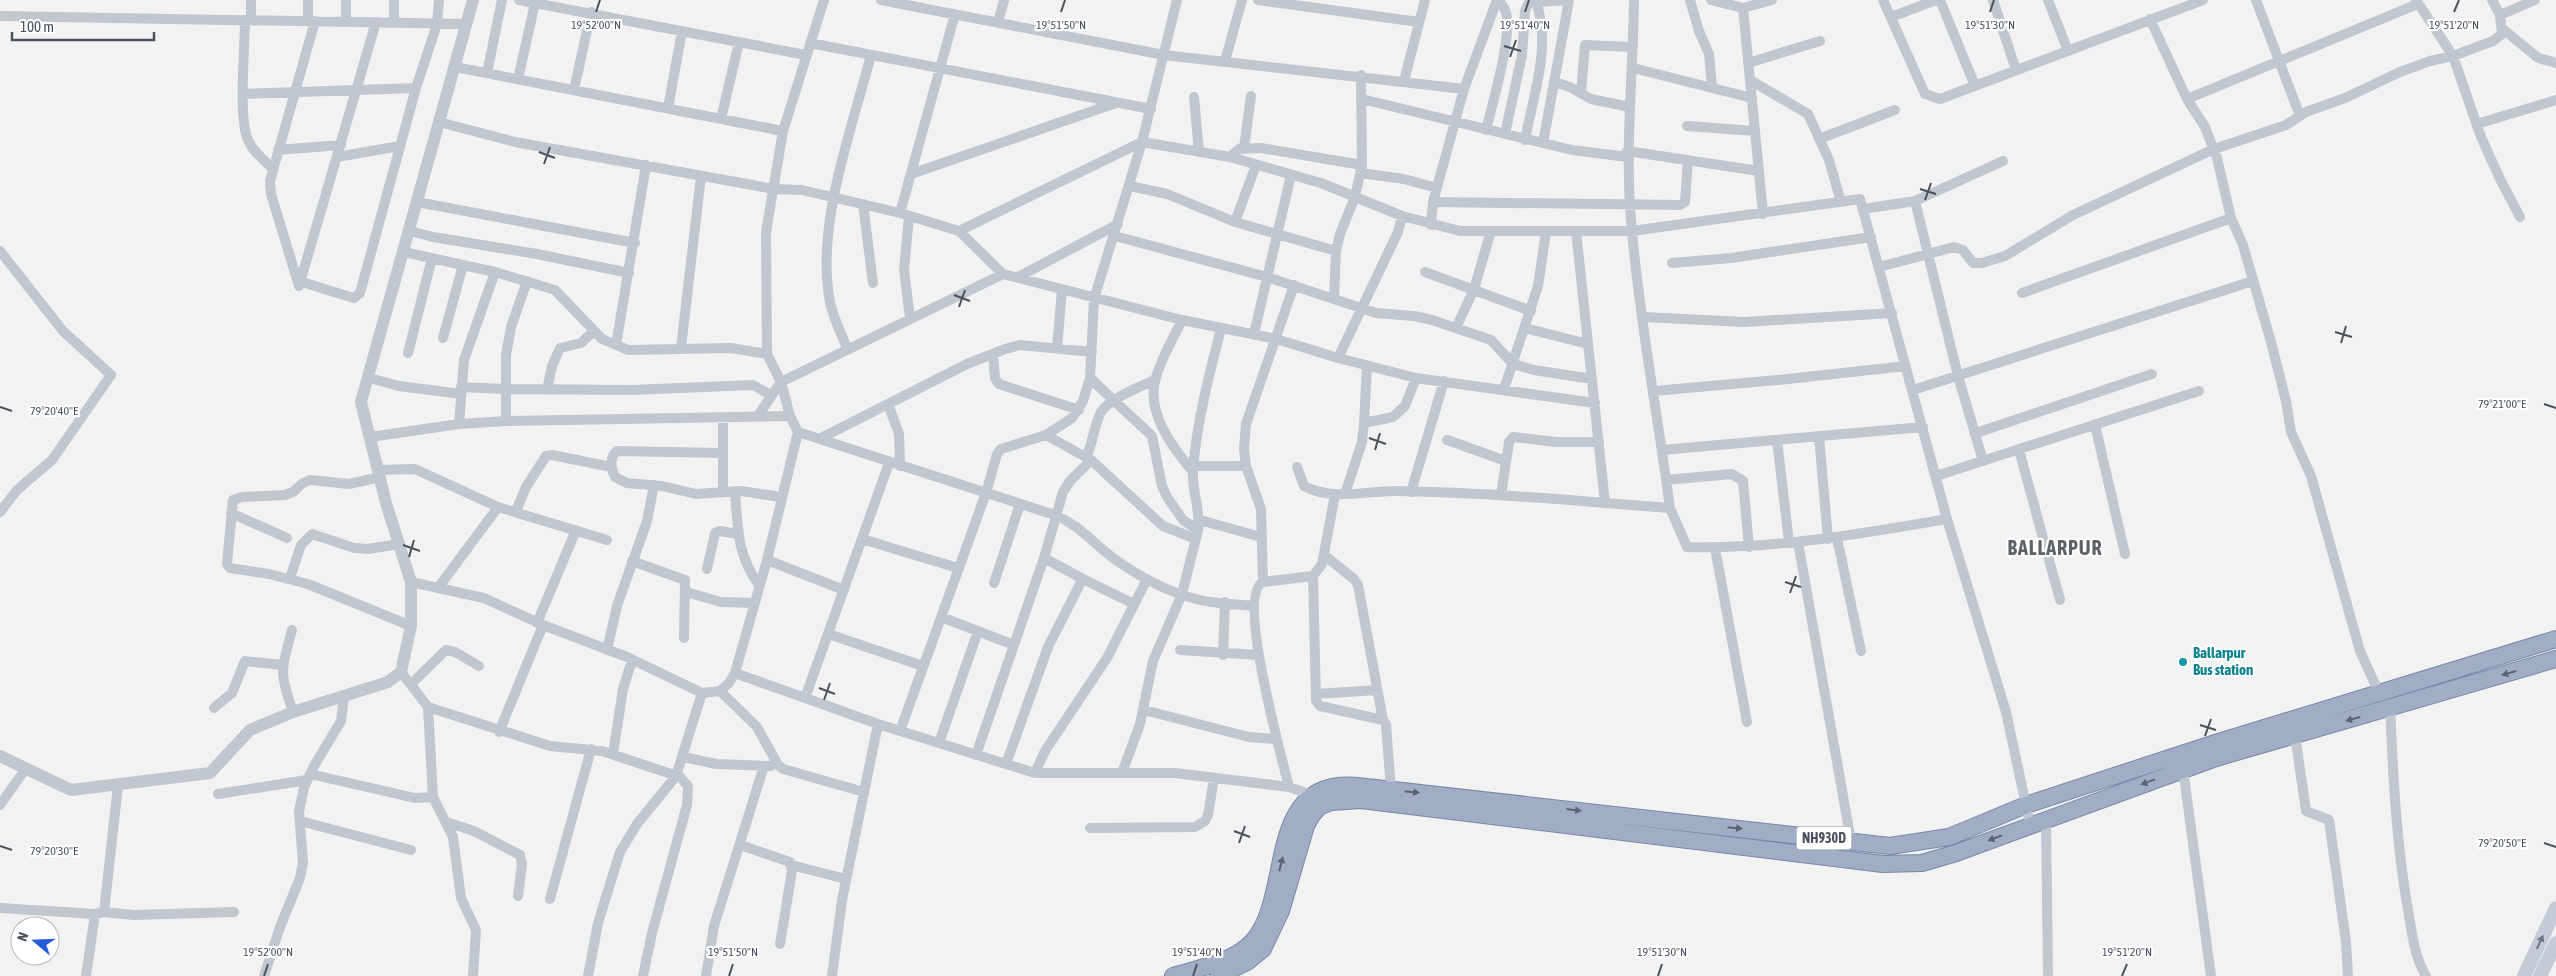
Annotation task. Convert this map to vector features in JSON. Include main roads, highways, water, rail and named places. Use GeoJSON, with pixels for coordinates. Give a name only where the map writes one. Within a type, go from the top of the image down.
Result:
{"type":"FeatureCollection","features":[{"type":"Feature","properties":{"kind":"highway","name":"NH930D"},"geometry":{"type":"LineString","coordinates":[[1316,801],[1327,788],[1345,785],[1890,846],[1923,842],[1949,837],[2026,806],[2213,751],[2379,693],[2556,639]]}},
{"type":"Feature","properties":{"kind":"highway","name":"NH930D"},"geometry":{"type":"LineString","coordinates":[[1173,976],[1232,956],[1252,941],[1270,909],[1294,816],[1303,802],[1362,800],[1884,864],[1922,863],[1956,853],[2183,769],[2213,751],[2295,735],[2556,659]]}},
{"type":"Feature","properties":{"kind":"highway"},"geometry":{"type":"LineString","coordinates":[[1218,976],[1245,969],[1263,949],[1272,931],[1316,801]]}},
{"type":"Feature","properties":{"kind":"main road"},"geometry":{"type":"LineString","coordinates":[[2524,976],[2556,908]]}},
{"type":"Feature","properties":{"kind":"main road"},"geometry":{"type":"LineString","coordinates":[[2540,976],[2556,943]]}},
{"type":"Feature","properties":{"kind":"place","name":"Ballarpur Bus station"},"geometry":{"type":"Point","coordinates":[2183,662]}},
{"type":"Feature","properties":{"kind":"district","name":"BALLARPUR"},"geometry":{"type":"Point","coordinates":[2055,548]}}]}
